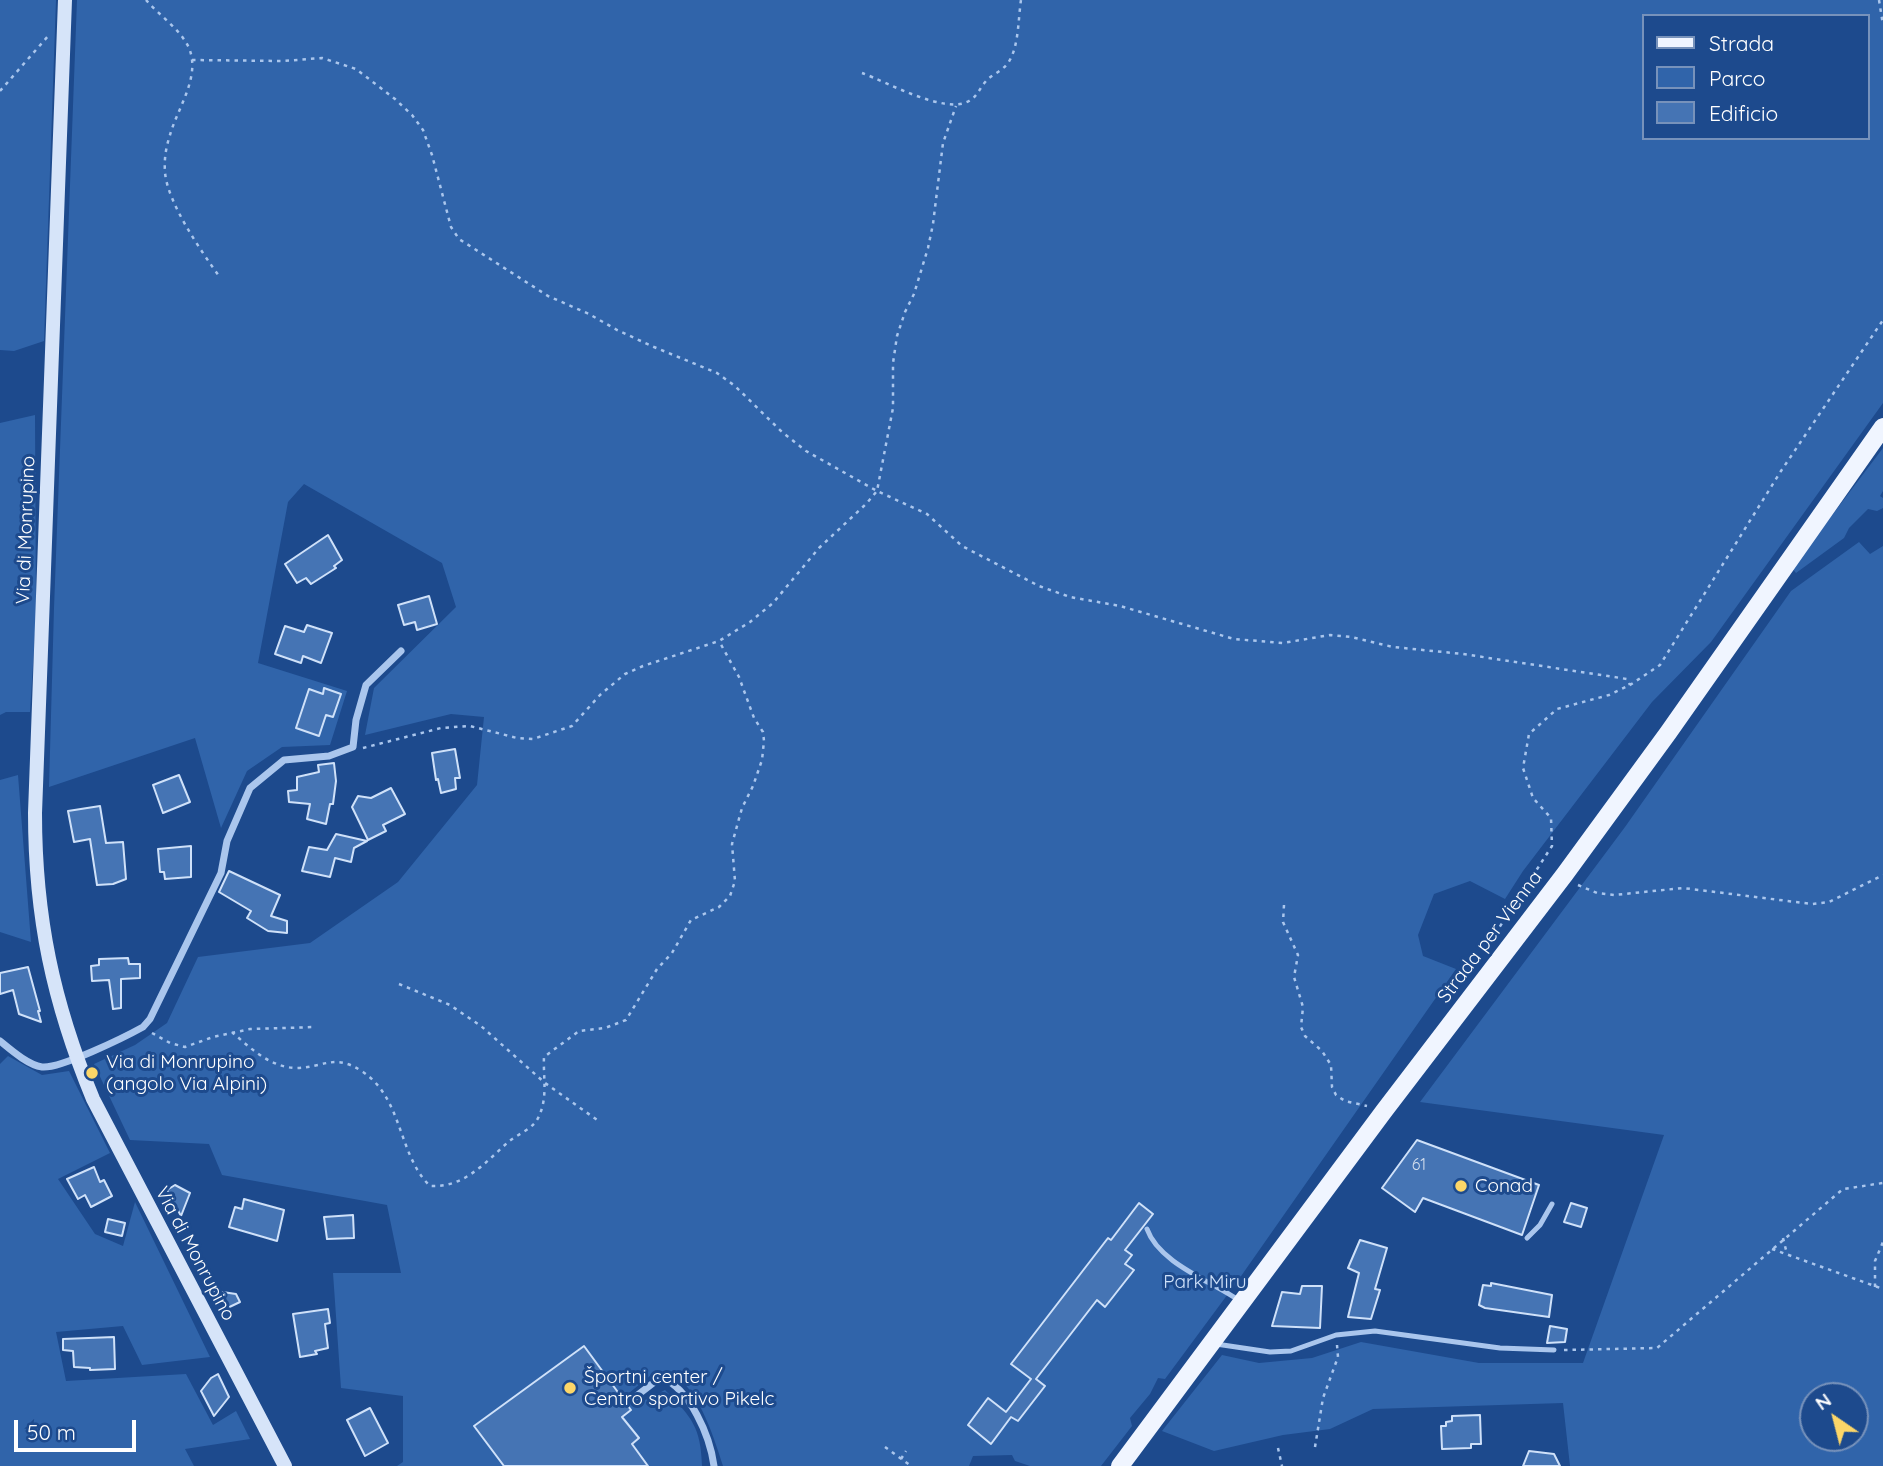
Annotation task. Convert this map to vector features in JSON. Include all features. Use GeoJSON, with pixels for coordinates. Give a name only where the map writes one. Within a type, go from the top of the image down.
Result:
{"type":"FeatureCollection","features":[{"type":"Feature","properties":{"kind":"main road","name":"Via di Monrupino"},"geometry":{"type":"LineString","coordinates":[[65,0],[35,861],[47,952],[58,1006],[76,1058],[110,1132],[285,1466]]}},
{"type":"Feature","properties":{"kind":"main road","name":"Strada per Vienna"},"geometry":{"type":"LineString","coordinates":[[1120,1466],[1384,1111],[1565,874],[1883,427]]}},
{"type":"Feature","properties":{"kind":"street"},"geometry":{"type":"LineString","coordinates":[[0,1041],[37,1066],[44,1067],[76,1058],[143,1027],[150,1019],[222,873],[227,841],[250,788],[284,760],[329,756],[353,747],[356,720],[366,685],[401,651]]}},
{"type":"Feature","properties":{"kind":"street"},"geometry":{"type":"LineString","coordinates":[[635,1396],[661,1377],[670,1381],[683,1395],[707,1436],[714,1466]]}},
{"type":"Feature","properties":{"kind":"lane"},"geometry":{"type":"LineString","coordinates":[[1527,1238],[1540,1225],[1552,1204]]}},
{"type":"Feature","properties":{"kind":"lane"},"geometry":{"type":"LineString","coordinates":[[1147,1229],[1152,1242],[1174,1261],[1242,1302]]}},
{"type":"Feature","properties":{"kind":"lane"},"geometry":{"type":"LineString","coordinates":[[1212,1343],[1270,1352],[1291,1351],[1336,1335],[1375,1331],[1500,1348],[1554,1350]]}},
{"type":"Feature","properties":{"kind":"path"},"geometry":{"type":"LineString","coordinates":[[146,0],[188,47],[191,60],[190,80],[183,108],[170,132],[165,155],[165,175],[172,197],[196,244],[219,276]]}},
{"type":"Feature","properties":{"kind":"path"},"geometry":{"type":"LineString","coordinates":[[862,73],[919,96],[956,106],[968,102],[977,95],[988,78],[1007,65],[1013,53],[1021,0]]}},
{"type":"Feature","properties":{"kind":"path"},"geometry":{"type":"LineString","coordinates":[[1879,0],[1883,26]]}},
{"type":"Feature","properties":{"kind":"path"},"geometry":{"type":"LineString","coordinates":[[0,91],[48,36]]}},
{"type":"Feature","properties":{"kind":"path"},"geometry":{"type":"LineString","coordinates":[[191,60],[283,61],[322,58],[356,69],[395,99],[423,130],[452,227],[459,239],[548,296],[717,373],[806,451],[877,491],[927,514],[962,546],[1019,577],[1070,597],[1121,606],[1234,639],[1283,643],[1330,635],[1351,637],[1393,647],[1617,676],[1627,679],[1630,685]]}},
{"type":"Feature","properties":{"kind":"path"},"geometry":{"type":"LineString","coordinates":[[353,747],[368,748],[441,728],[470,726],[517,738],[533,739],[572,726],[600,695],[625,674],[719,641],[750,622],[773,603],[819,548],[877,491],[893,408],[892,363],[897,336],[928,248],[943,143],[956,106]]}},
{"type":"Feature","properties":{"kind":"path"},"geometry":{"type":"LineString","coordinates":[[1483,951],[1552,846],[1551,818],[1533,798],[1524,768],[1529,734],[1557,709],[1609,695],[1660,665],[1781,471],[1883,320]]}},
{"type":"Feature","properties":{"kind":"path"},"geometry":{"type":"LineString","coordinates":[[232,1032],[259,1055],[279,1065],[296,1068],[333,1061],[346,1063],[364,1072],[378,1085],[388,1100],[415,1167],[430,1186],[454,1184],[490,1161],[507,1143],[538,1119],[545,1083],[544,1057],[579,1031],[605,1028],[626,1020],[657,968],[672,953],[691,920],[719,907],[730,896],[734,881],[732,844],[741,808],[753,786],[762,760],[764,741],[763,732],[754,718],[739,677],[719,641]]}},
{"type":"Feature","properties":{"kind":"path"},"geometry":{"type":"LineString","coordinates":[[1565,874],[1581,888],[1605,894],[1684,888],[1812,905],[1829,902],[1883,875]]}},
{"type":"Feature","properties":{"kind":"path"},"geometry":{"type":"LineString","coordinates":[[1284,905],[1283,922],[1298,955],[1294,977],[1303,1007],[1301,1027],[1304,1036],[1322,1051],[1331,1065],[1332,1087],[1336,1095],[1345,1101],[1384,1111]]}},
{"type":"Feature","properties":{"kind":"path"},"geometry":{"type":"LineString","coordinates":[[399,984],[450,1005],[481,1026],[545,1083],[600,1122]]}},
{"type":"Feature","properties":{"kind":"path"},"geometry":{"type":"LineString","coordinates":[[143,1027],[170,1043],[185,1047],[250,1029],[315,1027]]}},
{"type":"Feature","properties":{"kind":"path"},"geometry":{"type":"LineString","coordinates":[[1554,1350],[1657,1348],[1843,1189],[1883,1183]]}},
{"type":"Feature","properties":{"kind":"path"},"geometry":{"type":"LineString","coordinates":[[1783,1238],[1787,1255]]}},
{"type":"Feature","properties":{"kind":"path"},"geometry":{"type":"LineString","coordinates":[[1875,1287],[1875,1261],[1883,1242]]}},
{"type":"Feature","properties":{"kind":"path"},"geometry":{"type":"LineString","coordinates":[[1772,1249],[1883,1289]]}},
{"type":"Feature","properties":{"kind":"path"},"geometry":{"type":"LineString","coordinates":[[1315,1447],[1323,1398],[1338,1357],[1336,1335]]}},
{"type":"Feature","properties":{"kind":"path"},"geometry":{"type":"LineString","coordinates":[[885,1447],[911,1466]]}},
{"type":"Feature","properties":{"kind":"path"},"geometry":{"type":"LineString","coordinates":[[1278,1448],[1282,1466]]}},
{"type":"Feature","properties":{"kind":"path"},"geometry":{"type":"LineString","coordinates":[[901,1459],[906,1451]]}},
{"type":"Feature","properties":{"kind":"green space"},"geometry":{"type":"Polygon","coordinates":[[[0,0],[56,0],[44,341],[14,351],[0,350],[0,0]]]}},
{"type":"Feature","properties":{"kind":"green space","name":"Park Miru"},"geometry":{"type":"Polygon","coordinates":[[[77,0],[1883,0],[1883,403],[1711,642],[1652,702],[1523,871],[1505,899],[1470,881],[1434,894],[1418,935],[1423,956],[1456,969],[1239,1279],[1165,1379],[1158,1378],[1150,1394],[1130,1418],[1132,1426],[1101,1466],[1030,1466],[1015,1461],[1012,1455],[973,1456],[969,1466],[723,1466],[706,1418],[693,1394],[677,1378],[656,1371],[629,1393],[637,1404],[665,1390],[682,1408],[697,1432],[702,1466],[397,1466],[403,1462],[403,1396],[341,1388],[333,1273],[401,1273],[387,1205],[222,1175],[209,1144],[130,1140],[94,1064],[135,1045],[167,1023],[198,957],[310,943],[398,882],[477,785],[484,717],[451,714],[365,735],[374,688],[456,607],[442,563],[304,484],[288,502],[258,663],[347,691],[330,745],[282,747],[247,771],[221,828],[195,738],[49,787],[77,0]]]}},
{"type":"Feature","properties":{"kind":"green space"},"geometry":{"type":"Polygon","coordinates":[[[35,415],[36,617],[30,712],[6,712],[0,715],[0,423],[35,415]]]}},
{"type":"Feature","properties":{"kind":"green space"},"geometry":{"type":"Polygon","coordinates":[[[1883,448],[1883,491],[1880,496],[1883,498],[1883,508],[1877,511],[1868,509],[1849,528],[1844,538],[1796,573],[1792,568],[1883,448]]]}},
{"type":"Feature","properties":{"kind":"green space"},"geometry":{"type":"Polygon","coordinates":[[[1859,542],[1870,554],[1883,546],[1883,1466],[1570,1466],[1563,1403],[1373,1409],[1330,1429],[1283,1435],[1214,1451],[1162,1431],[1222,1355],[1259,1363],[1312,1358],[1361,1342],[1479,1363],[1583,1363],[1664,1135],[1420,1102],[1625,827],[1791,591],[1859,542]]]}},
{"type":"Feature","properties":{"kind":"green space"},"geometry":{"type":"Polygon","coordinates":[[[18,775],[31,942],[0,932],[0,780],[18,775]]]}},
{"type":"Feature","properties":{"kind":"green space"},"geometry":{"type":"Polygon","coordinates":[[[8,1056],[42,1075],[69,1071],[110,1153],[58,1179],[95,1234],[123,1246],[135,1202],[210,1357],[142,1365],[123,1326],[56,1332],[66,1381],[186,1374],[213,1425],[236,1411],[250,1439],[185,1449],[194,1466],[0,1466],[0,1064],[8,1056]]]}},
{"type":"Feature","properties":{"kind":"building"},"geometry":{"type":"Polygon","coordinates":[[[328,535],[342,560],[334,566],[336,568],[311,584],[306,578],[297,583],[285,564],[328,535]]]}},
{"type":"Feature","properties":{"kind":"building"},"geometry":{"type":"Polygon","coordinates":[[[429,596],[437,624],[417,630],[415,622],[404,625],[398,605],[429,596]]]}},
{"type":"Feature","properties":{"kind":"building"},"geometry":{"type":"Polygon","coordinates":[[[307,625],[332,633],[321,663],[303,656],[301,663],[275,654],[285,626],[304,632],[307,625]]]}},
{"type":"Feature","properties":{"kind":"building"},"geometry":{"type":"Polygon","coordinates":[[[324,688],[341,694],[333,717],[326,715],[319,736],[296,728],[309,689],[323,694],[324,688]]]}},
{"type":"Feature","properties":{"kind":"building"},"geometry":{"type":"Polygon","coordinates":[[[455,749],[460,778],[455,778],[456,789],[441,793],[432,753],[455,749]]]}},
{"type":"Feature","properties":{"kind":"building"},"geometry":{"type":"Polygon","coordinates":[[[334,763],[336,781],[333,804],[330,804],[326,824],[307,819],[310,804],[289,802],[288,791],[297,790],[297,777],[319,772],[318,765],[334,763]]]}},
{"type":"Feature","properties":{"kind":"building"},"geometry":{"type":"Polygon","coordinates":[[[179,775],[190,802],[163,813],[153,785],[179,775]]]}},
{"type":"Feature","properties":{"kind":"building"},"geometry":{"type":"Polygon","coordinates":[[[391,788],[405,814],[383,825],[386,831],[368,840],[352,807],[358,796],[371,798],[391,788]]]}},
{"type":"Feature","properties":{"kind":"building"},"geometry":{"type":"Polygon","coordinates":[[[100,806],[106,843],[123,842],[126,879],[113,884],[97,885],[90,839],[74,842],[68,811],[100,806]]]}},
{"type":"Feature","properties":{"kind":"building"},"geometry":{"type":"Polygon","coordinates":[[[336,834],[367,841],[354,848],[351,862],[335,858],[330,877],[302,871],[309,847],[327,850],[336,834]]]}},
{"type":"Feature","properties":{"kind":"building"},"geometry":{"type":"Polygon","coordinates":[[[191,846],[191,877],[165,879],[164,872],[160,872],[158,849],[191,846]]]}},
{"type":"Feature","properties":{"kind":"building"},"geometry":{"type":"Polygon","coordinates":[[[229,871],[280,895],[271,916],[287,921],[287,933],[268,931],[247,918],[251,911],[219,892],[229,871]]]}},
{"type":"Feature","properties":{"kind":"building"},"geometry":{"type":"Polygon","coordinates":[[[128,958],[129,964],[140,964],[140,978],[121,979],[121,1008],[113,1009],[109,980],[92,981],[91,966],[99,965],[99,959],[128,958]]]}},
{"type":"Feature","properties":{"kind":"building"},"geometry":{"type":"Polygon","coordinates":[[[28,967],[41,1022],[19,1014],[13,990],[0,994],[0,973],[28,967]]]}},
{"type":"Feature","properties":{"kind":"building","name":"Conad"},"geometry":{"type":"Polygon","coordinates":[[[1417,1140],[1539,1185],[1522,1235],[1423,1198],[1415,1212],[1382,1188],[1417,1140]]]}},
{"type":"Feature","properties":{"kind":"building"},"geometry":{"type":"Polygon","coordinates":[[[94,1167],[100,1182],[104,1180],[112,1196],[91,1207],[85,1195],[78,1199],[67,1179],[94,1167]]]}},
{"type":"Feature","properties":{"kind":"building"},"geometry":{"type":"Polygon","coordinates":[[[175,1185],[190,1193],[181,1216],[167,1190],[175,1185]]]}},
{"type":"Feature","properties":{"kind":"building"},"geometry":{"type":"Polygon","coordinates":[[[244,1199],[284,1210],[277,1241],[229,1227],[235,1207],[242,1209],[244,1199]]]}},
{"type":"Feature","properties":{"kind":"building"},"geometry":{"type":"Polygon","coordinates":[[[1139,1203],[1153,1214],[1125,1250],[1132,1255],[1125,1264],[1134,1270],[1105,1307],[1097,1300],[1036,1379],[1045,1386],[1018,1421],[1011,1417],[991,1444],[968,1425],[988,1398],[1006,1412],[1031,1379],[1011,1364],[1108,1238],[1111,1240],[1139,1203]]]}},
{"type":"Feature","properties":{"kind":"building"},"geometry":{"type":"Polygon","coordinates":[[[1571,1203],[1587,1208],[1581,1227],[1564,1222],[1571,1203]]]}},
{"type":"Feature","properties":{"kind":"building"},"geometry":{"type":"Polygon","coordinates":[[[353,1215],[354,1238],[327,1239],[324,1217],[353,1215]]]}},
{"type":"Feature","properties":{"kind":"building"},"geometry":{"type":"Polygon","coordinates":[[[108,1219],[125,1223],[122,1236],[105,1232],[108,1219]]]}},
{"type":"Feature","properties":{"kind":"building"},"geometry":{"type":"Polygon","coordinates":[[[1360,1240],[1387,1248],[1375,1289],[1380,1290],[1371,1319],[1348,1317],[1359,1273],[1348,1268],[1360,1240]]]}},
{"type":"Feature","properties":{"kind":"building"},"geometry":{"type":"Polygon","coordinates":[[[1491,1283],[1552,1295],[1549,1317],[1479,1305],[1483,1285],[1491,1286],[1491,1283]]]}},
{"type":"Feature","properties":{"kind":"building"},"geometry":{"type":"Polygon","coordinates":[[[1302,1286],[1322,1286],[1320,1328],[1272,1326],[1282,1292],[1300,1294],[1302,1286]]]}},
{"type":"Feature","properties":{"kind":"building"},"geometry":{"type":"Polygon","coordinates":[[[209,1290],[236,1294],[240,1302],[221,1311],[209,1290]]]}},
{"type":"Feature","properties":{"kind":"building"},"geometry":{"type":"Polygon","coordinates":[[[328,1309],[330,1323],[325,1324],[328,1348],[315,1351],[317,1354],[300,1357],[293,1314],[328,1309]]]}},
{"type":"Feature","properties":{"kind":"building"},"geometry":{"type":"Polygon","coordinates":[[[1550,1326],[1567,1329],[1565,1342],[1547,1343],[1550,1326]]]}},
{"type":"Feature","properties":{"kind":"building"},"geometry":{"type":"Polygon","coordinates":[[[114,1337],[115,1369],[90,1370],[74,1367],[73,1351],[63,1350],[63,1339],[114,1337]]]}},
{"type":"Feature","properties":{"kind":"building","name":"Športni center / Centro sportivo Pikelc"},"geometry":{"type":"Polygon","coordinates":[[[584,1346],[631,1410],[622,1417],[639,1438],[632,1444],[648,1466],[504,1466],[474,1426],[584,1346]]]}},
{"type":"Feature","properties":{"kind":"building"},"geometry":{"type":"Polygon","coordinates":[[[218,1374],[229,1397],[214,1416],[201,1391],[211,1378],[218,1374]]]}},
{"type":"Feature","properties":{"kind":"building"},"geometry":{"type":"Polygon","coordinates":[[[370,1408],[388,1443],[365,1456],[347,1420],[370,1408]]]}},
{"type":"Feature","properties":{"kind":"building"},"geometry":{"type":"Polygon","coordinates":[[[1480,1415],[1481,1444],[1471,1444],[1471,1448],[1442,1449],[1441,1426],[1452,1421],[1452,1416],[1480,1415]]]}},
{"type":"Feature","properties":{"kind":"building"},"geometry":{"type":"Polygon","coordinates":[[[1529,1451],[1554,1454],[1560,1466],[1523,1466],[1529,1451]]]}},
{"type":"Feature","properties":{"kind":"place","name":"Via di Monrupino (angolo Via Alpini)"},"geometry":{"type":"Point","coordinates":[92,1073]}},
{"type":"Feature","properties":{"kind":"place","name":"Conad"},"geometry":{"type":"Point","coordinates":[1461,1186]}},
{"type":"Feature","properties":{"kind":"place","name":"Športni center / Centro sportivo Pikelc"},"geometry":{"type":"Point","coordinates":[570,1388]}}]}
